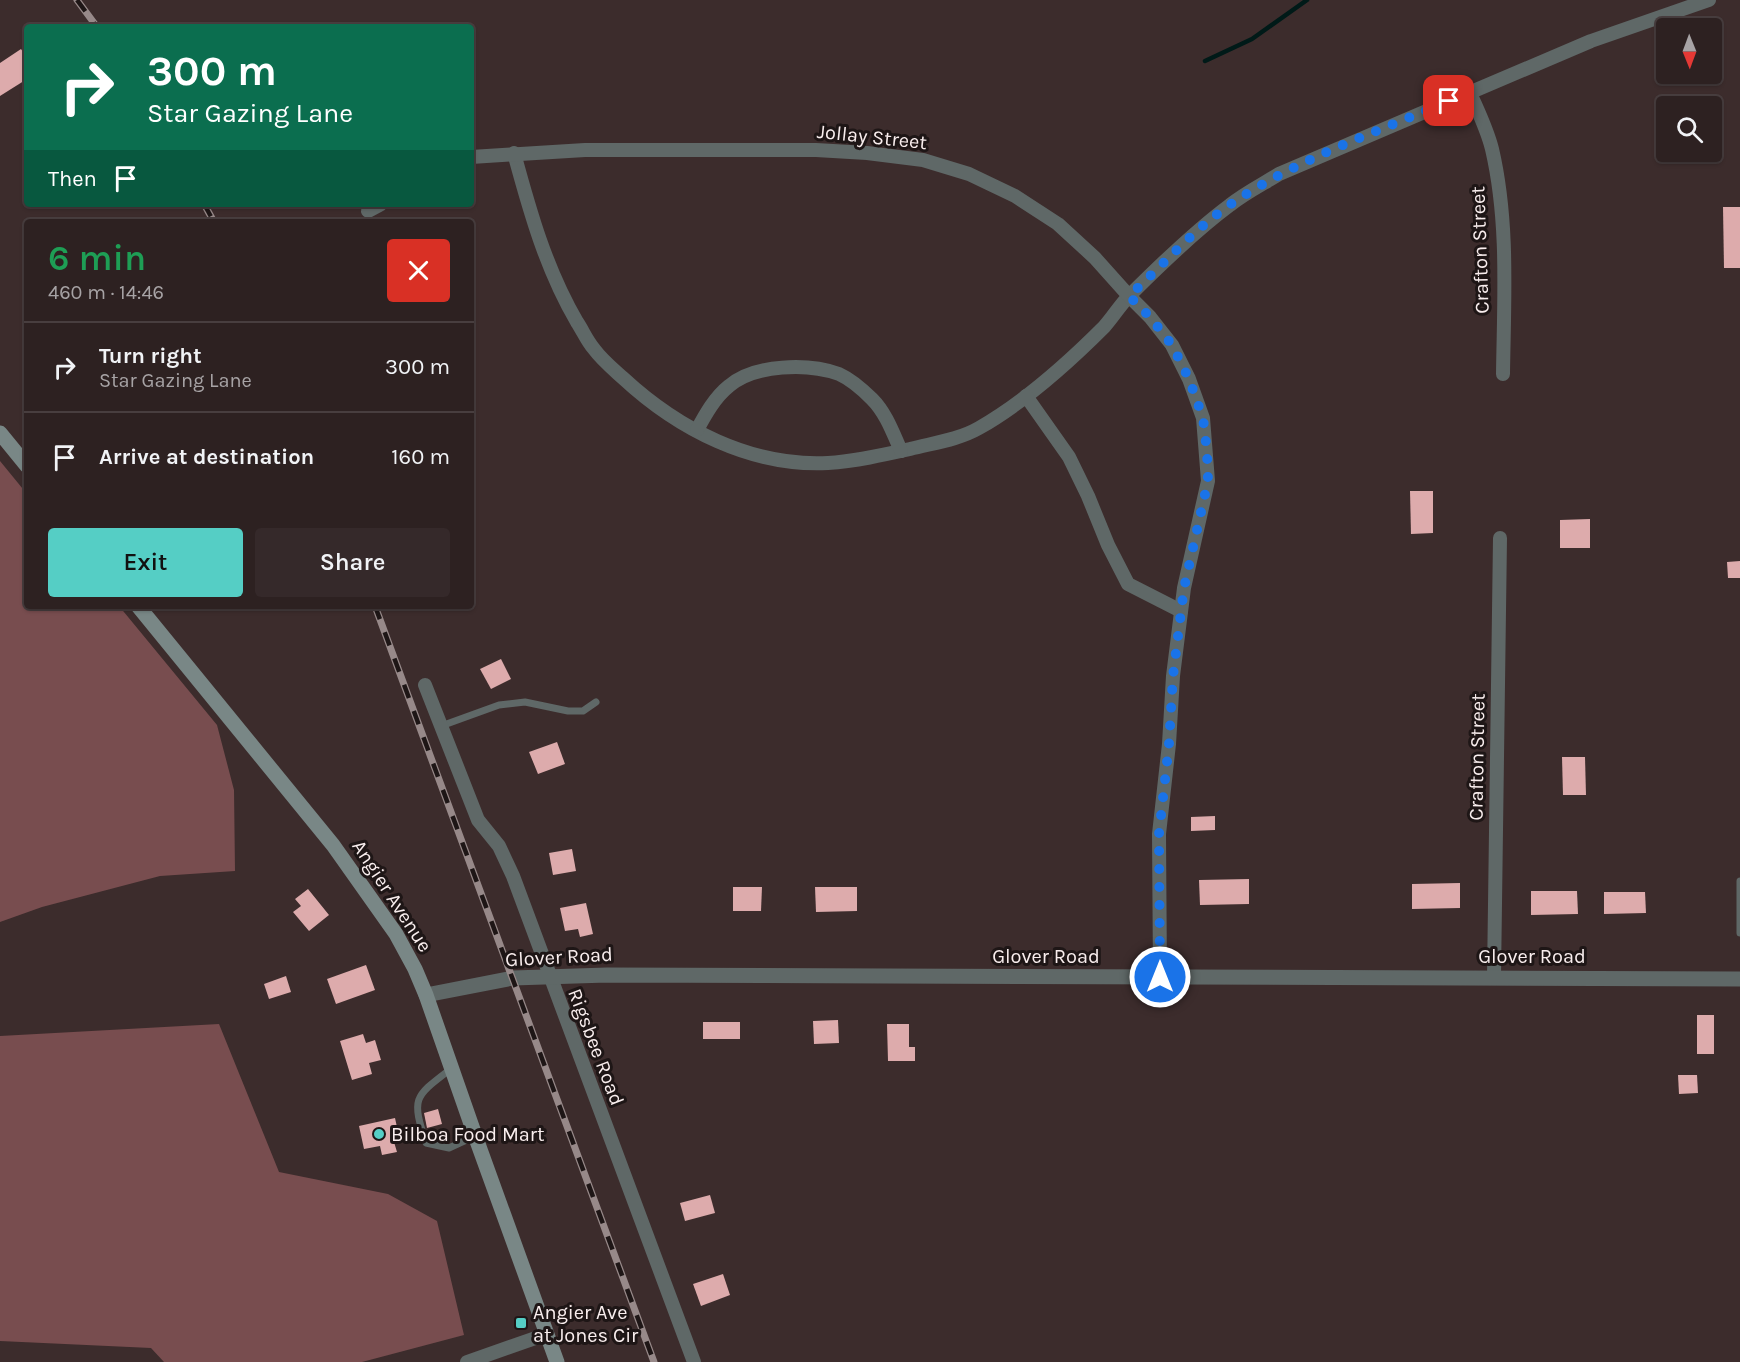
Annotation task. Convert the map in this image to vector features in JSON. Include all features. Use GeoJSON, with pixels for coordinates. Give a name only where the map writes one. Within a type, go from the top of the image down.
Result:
{"type":"FeatureCollection","features":[{"type":"Feature","properties":{"kind":"main road"},"geometry":{"type":"LineString","coordinates":[[0,432],[24,462]]}},
{"type":"Feature","properties":{"kind":"main road","name":"Angier Avenue"},"geometry":{"type":"LineString","coordinates":[[140,609],[345,860],[396,934],[426,995],[557,1362]]}},
{"type":"Feature","properties":{"kind":"street"},"geometry":{"type":"LineString","coordinates":[[514,153],[539,241],[571,311],[604,361],[649,402],[697,430],[739,450],[783,460],[826,463],[850,460],[940,442],[978,429],[1026,396],[1059,369],[1104,326],[1129,296],[1198,231],[1223,210],[1279,174],[1591,41],[1709,0]]}},
{"type":"Feature","properties":{"kind":"street","name":"Crafton Street"},"geometry":{"type":"LineString","coordinates":[[1470,93],[1491,148],[1502,205],[1503,374]]}},
{"type":"Feature","properties":{"kind":"street","name":"Jollay Street"},"geometry":{"type":"LineString","coordinates":[[474,157],[585,150],[816,150],[923,160],[969,174],[1015,196],[1058,224],[1095,258],[1150,317],[1172,345],[1189,379],[1203,418],[1208,481],[1184,588],[1173,676],[1169,744],[1159,834],[1160,977]]}},
{"type":"Feature","properties":{"kind":"street"},"geometry":{"type":"LineString","coordinates":[[368,211],[375,207]]}},
{"type":"Feature","properties":{"kind":"street"},"geometry":{"type":"LineString","coordinates":[[697,430],[718,397],[728,386],[743,376],[779,368],[821,370],[841,375],[873,400],[884,415],[901,451]]}},
{"type":"Feature","properties":{"kind":"street"},"geometry":{"type":"LineString","coordinates":[[1026,396],[1069,457],[1128,584],[1181,611]]}},
{"type":"Feature","properties":{"kind":"street","name":"Crafton Street"},"geometry":{"type":"LineString","coordinates":[[1494,977],[1500,538]]}},
{"type":"Feature","properties":{"kind":"street","name":"Rigsbee Road"},"geometry":{"type":"LineString","coordinates":[[425,685],[478,820],[499,846],[513,876],[694,1362]]}},
{"type":"Feature","properties":{"kind":"street","name":"Glover Road"},"geometry":{"type":"LineString","coordinates":[[426,995],[503,980],[549,976],[1740,979]]}},
{"type":"Feature","properties":{"kind":"street"},"geometry":{"type":"LineString","coordinates":[[467,1362],[547,1334]]}},
{"type":"Feature","properties":{"kind":"lane"},"geometry":{"type":"LineString","coordinates":[[441,726],[499,705],[525,702],[568,711],[583,711],[596,702]]}},
{"type":"Feature","properties":{"kind":"lane"},"geometry":{"type":"LineString","coordinates":[[1740,881],[1740,933]]}},
{"type":"Feature","properties":{"kind":"lane"},"geometry":{"type":"LineString","coordinates":[[452,1068],[423,1090],[417,1104],[417,1114],[426,1143],[448,1148],[475,1136]]}},
{"type":"Feature","properties":{"kind":"shaded area"},"geometry":{"type":"Polygon","coordinates":[[[0,461],[24,490],[24,609],[121,609],[217,725],[234,790],[235,871],[160,876],[42,907],[0,922],[0,461]]]}},
{"type":"Feature","properties":{"kind":"shaded area"},"geometry":{"type":"Polygon","coordinates":[[[219,1024],[279,1172],[388,1194],[437,1221],[464,1335],[362,1362],[164,1362],[151,1348],[0,1341],[0,1036],[219,1024]]]}},
{"type":"Feature","properties":{"kind":"building"},"geometry":{"type":"Polygon","coordinates":[[[21,49],[24,54],[24,81],[0,96],[0,63],[21,49]]]}},
{"type":"Feature","properties":{"kind":"building"},"geometry":{"type":"Polygon","coordinates":[[[1723,207],[1740,207],[1740,268],[1724,268],[1723,207]]]}},
{"type":"Feature","properties":{"kind":"building"},"geometry":{"type":"Polygon","coordinates":[[[1410,491],[1433,491],[1433,533],[1411,534],[1410,491]]]}},
{"type":"Feature","properties":{"kind":"building"},"geometry":{"type":"Polygon","coordinates":[[[1590,519],[1590,548],[1560,548],[1560,520],[1590,519]]]}},
{"type":"Feature","properties":{"kind":"building"},"geometry":{"type":"Polygon","coordinates":[[[1740,561],[1740,578],[1728,578],[1727,562],[1740,561]]]}},
{"type":"Feature","properties":{"kind":"building"},"geometry":{"type":"Polygon","coordinates":[[[501,659],[511,679],[491,689],[480,669],[501,659]]]}},
{"type":"Feature","properties":{"kind":"building"},"geometry":{"type":"Polygon","coordinates":[[[557,742],[565,764],[538,774],[529,752],[557,742]]]}},
{"type":"Feature","properties":{"kind":"building"},"geometry":{"type":"Polygon","coordinates":[[[1562,757],[1585,757],[1586,795],[1563,795],[1562,757]]]}},
{"type":"Feature","properties":{"kind":"building"},"geometry":{"type":"Polygon","coordinates":[[[1215,816],[1215,830],[1191,831],[1191,817],[1215,816]]]}},
{"type":"Feature","properties":{"kind":"building"},"geometry":{"type":"Polygon","coordinates":[[[572,849],[576,871],[553,875],[549,853],[572,849]]]}},
{"type":"Feature","properties":{"kind":"building"},"geometry":{"type":"Polygon","coordinates":[[[1249,879],[1249,904],[1200,905],[1199,880],[1249,879]]]}},
{"type":"Feature","properties":{"kind":"building"},"geometry":{"type":"Polygon","coordinates":[[[1460,883],[1460,908],[1412,909],[1412,884],[1460,883]]]}},
{"type":"Feature","properties":{"kind":"building"},"geometry":{"type":"Polygon","coordinates":[[[733,887],[762,887],[761,911],[733,911],[733,887]]]}},
{"type":"Feature","properties":{"kind":"building"},"geometry":{"type":"Polygon","coordinates":[[[815,887],[857,887],[857,911],[816,912],[815,887]]]}},
{"type":"Feature","properties":{"kind":"building"},"geometry":{"type":"Polygon","coordinates":[[[308,889],[329,915],[309,931],[293,912],[301,906],[295,899],[308,889]]]}},
{"type":"Feature","properties":{"kind":"building"},"geometry":{"type":"Polygon","coordinates":[[[1531,891],[1577,891],[1578,914],[1531,915],[1531,891]]]}},
{"type":"Feature","properties":{"kind":"building"},"geometry":{"type":"Polygon","coordinates":[[[1604,892],[1645,892],[1646,913],[1604,914],[1604,892]]]}},
{"type":"Feature","properties":{"kind":"building"},"geometry":{"type":"Polygon","coordinates":[[[586,903],[593,934],[580,937],[578,929],[565,931],[560,908],[586,903]]]}},
{"type":"Feature","properties":{"kind":"building"},"geometry":{"type":"Polygon","coordinates":[[[366,965],[375,990],[336,1004],[327,979],[366,965]]]}},
{"type":"Feature","properties":{"kind":"building"},"geometry":{"type":"Polygon","coordinates":[[[286,976],[291,992],[269,999],[264,984],[286,976]]]}},
{"type":"Feature","properties":{"kind":"building"},"geometry":{"type":"Polygon","coordinates":[[[1697,1015],[1714,1015],[1714,1054],[1697,1054],[1697,1015]]]}},
{"type":"Feature","properties":{"kind":"building"},"geometry":{"type":"Polygon","coordinates":[[[838,1020],[839,1043],[814,1044],[813,1021],[838,1020]]]}},
{"type":"Feature","properties":{"kind":"building"},"geometry":{"type":"Polygon","coordinates":[[[703,1022],[740,1022],[740,1039],[703,1039],[703,1022]]]}},
{"type":"Feature","properties":{"kind":"building"},"geometry":{"type":"Polygon","coordinates":[[[887,1024],[909,1024],[909,1047],[915,1047],[915,1061],[888,1061],[887,1024]]]}},
{"type":"Feature","properties":{"kind":"building"},"geometry":{"type":"Polygon","coordinates":[[[363,1034],[366,1043],[375,1040],[381,1060],[369,1063],[372,1074],[352,1080],[340,1041],[363,1034]]]}},
{"type":"Feature","properties":{"kind":"building"},"geometry":{"type":"Polygon","coordinates":[[[1678,1075],[1697,1075],[1698,1093],[1679,1094],[1678,1075]]]}},
{"type":"Feature","properties":{"kind":"building"},"geometry":{"type":"Polygon","coordinates":[[[438,1109],[442,1124],[427,1128],[424,1113],[438,1109]]]}},
{"type":"Feature","properties":{"kind":"building","name":"Bilboa Food Mart"},"geometry":{"type":"Polygon","coordinates":[[[395,1118],[400,1141],[394,1142],[397,1152],[382,1155],[380,1146],[364,1149],[359,1126],[395,1118]]]}},
{"type":"Feature","properties":{"kind":"building"},"geometry":{"type":"Polygon","coordinates":[[[710,1195],[715,1213],[685,1221],[680,1203],[710,1195]]]}},
{"type":"Feature","properties":{"kind":"building"},"geometry":{"type":"Polygon","coordinates":[[[723,1274],[730,1295],[701,1306],[693,1284],[723,1274]]]}},
{"type":"Feature","properties":{"kind":"waterway"},"geometry":{"type":"LineString","coordinates":[[1205,61],[1252,39],[1307,0]]}},
{"type":"Feature","properties":{"kind":"railway"},"geometry":{"type":"LineString","coordinates":[[77,0],[95,24]]}},
{"type":"Feature","properties":{"kind":"railway"},"geometry":{"type":"LineString","coordinates":[[206,207],[212,219]]}},
{"type":"Feature","properties":{"kind":"railway"},"geometry":{"type":"LineString","coordinates":[[376,609],[654,1362]]}},
{"type":"Feature","properties":{"kind":"place","name":"Bilboa Food Mart"},"geometry":{"type":"Point","coordinates":[379,1134]}},
{"type":"Feature","properties":{"kind":"place","name":"Angier Ave at Jones Cir"},"geometry":{"type":"Point","coordinates":[521,1323]}},
{"type":"Feature","properties":{"kind":"route"},"geometry":{"type":"LineString","coordinates":[[1160,977],[1159,834],[1169,744],[1173,676],[1184,588],[1208,481],[1207,452],[1203,418],[1189,379],[1172,345],[1150,317],[1129,296],[1198,231],[1232,203],[1279,174],[1449,101]]}}]}
